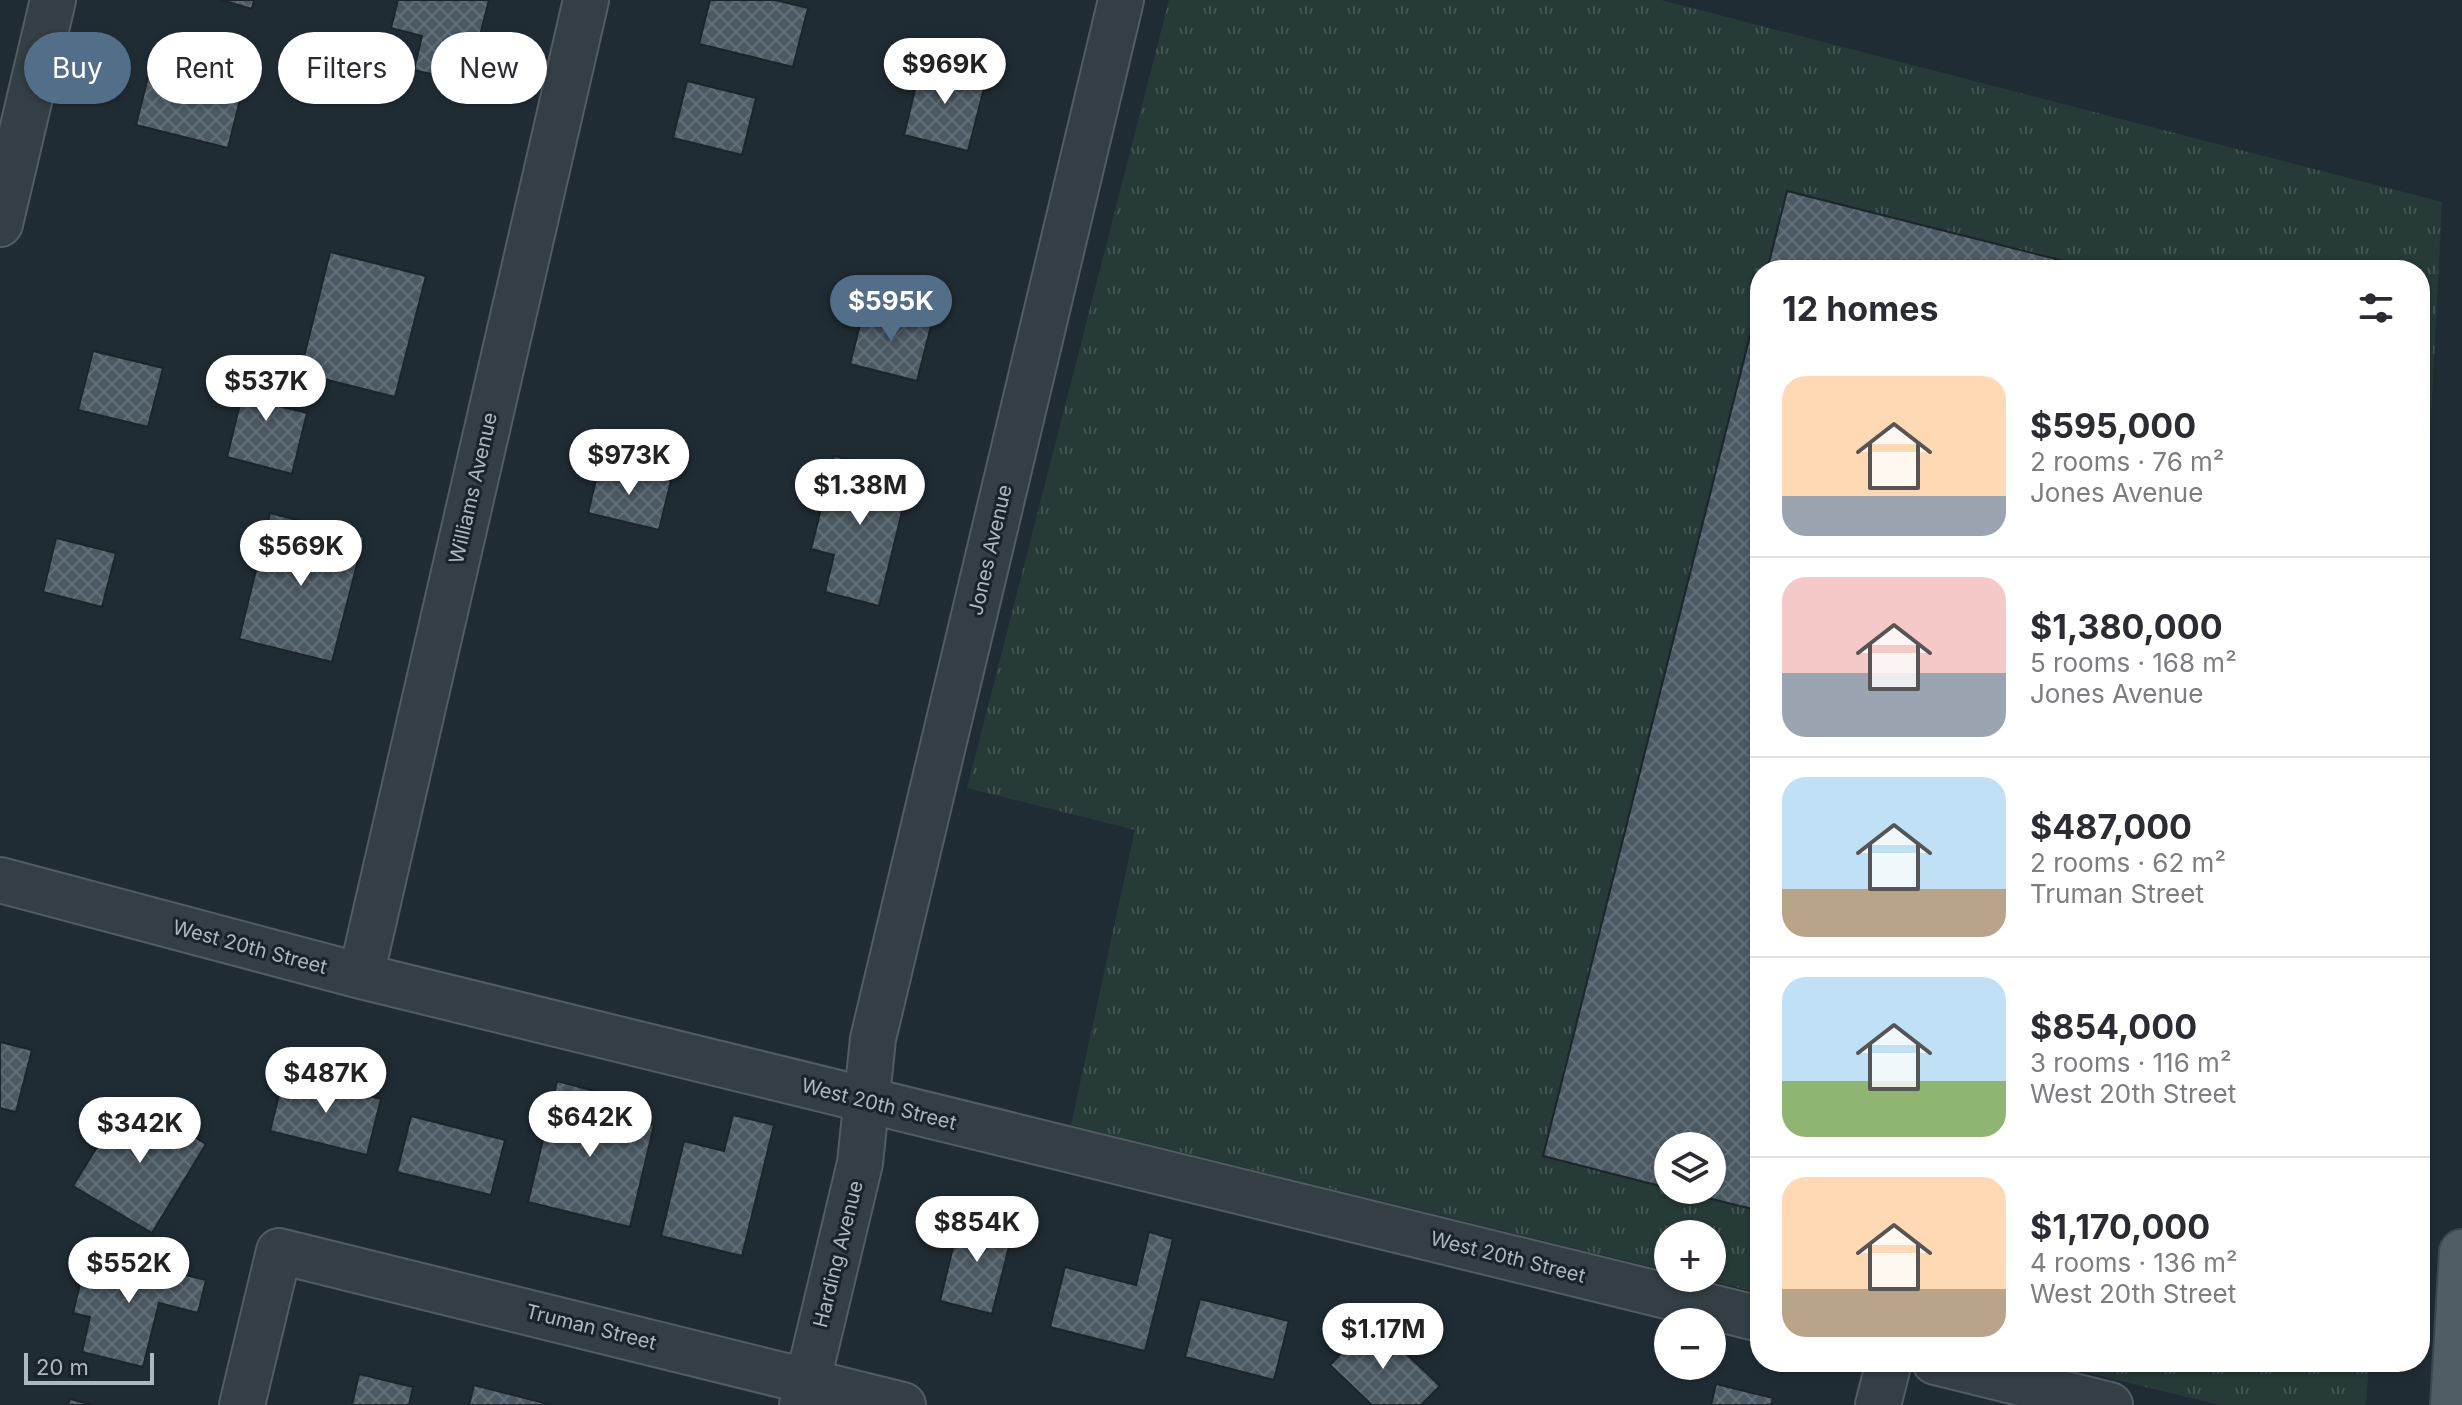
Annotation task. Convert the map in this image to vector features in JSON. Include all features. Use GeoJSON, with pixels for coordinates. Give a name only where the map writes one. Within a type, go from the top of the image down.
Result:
{"type":"FeatureCollection","features":[{"type":"Feature","properties":{"kind":"main road"},"geometry":{"type":"LineString","coordinates":[[2453,1405],[2462,1252]]}},
{"type":"Feature","properties":{"kind":"street"},"geometry":{"type":"LineString","coordinates":[[0,224],[53,0]]}},
{"type":"Feature","properties":{"kind":"street","name":"Williams Avenue"},"geometry":{"type":"LineString","coordinates":[[361,976],[586,0]]}},
{"type":"Feature","properties":{"kind":"street","name":"Jones Avenue"},"geometry":{"type":"LineString","coordinates":[[867,1102],[873,1039],[1121,0]]}},
{"type":"Feature","properties":{"kind":"street","name":"West 20th Street"},"geometry":{"type":"LineString","coordinates":[[0,880],[361,976],[1750,1317]]}},
{"type":"Feature","properties":{"kind":"street","name":"Harding Avenue"},"geometry":{"type":"LineString","coordinates":[[805,1393],[860,1163],[867,1102]]}},
{"type":"Feature","properties":{"kind":"street","name":"Truman Street"},"geometry":{"type":"LineString","coordinates":[[242,1405],[279,1251],[805,1393],[903,1405]]}},
{"type":"Feature","properties":{"kind":"street"},"geometry":{"type":"LineString","coordinates":[[1878,1405],[1886,1372]]}},
{"type":"Feature","properties":{"kind":"street"},"geometry":{"type":"LineString","coordinates":[[1976,1372],[2110,1405]]}},
{"type":"Feature","properties":{"kind":"green space"},"geometry":{"type":"Polygon","coordinates":[[[1169,0],[1661,0],[2442,202],[2430,438],[2430,260],[1750,260],[1750,1291],[1726,1285],[1726,1220],[1654,1220],[1654,1268],[1071,1125],[1135,830],[967,788],[1169,0]]]}},
{"type":"Feature","properties":{"kind":"green space"},"geometry":{"type":"Polygon","coordinates":[[[2084,1372],[2368,1372],[2366,1405],[2220,1405],[2084,1372]]]}},
{"type":"Feature","properties":{"kind":"building"},"geometry":{"type":"Polygon","coordinates":[[[221,0],[254,0],[252,9],[221,0]]]}},
{"type":"Feature","properties":{"kind":"building"},"geometry":{"type":"Polygon","coordinates":[[[398,0],[489,0],[481,32],[431,32],[431,74],[415,70],[422,36],[391,28],[398,0]]]}},
{"type":"Feature","properties":{"kind":"building"},"geometry":{"type":"Polygon","coordinates":[[[710,0],[775,0],[808,8],[793,67],[699,44],[710,0]]]}},
{"type":"Feature","properties":{"kind":"building"},"geometry":{"type":"Polygon","coordinates":[[[922,61],[987,77],[968,151],[904,135],[922,61]]]}},
{"type":"Feature","properties":{"kind":"building"},"geometry":{"type":"Polygon","coordinates":[[[147,81],[147,104],[239,104],[228,148],[136,125],[147,81]]]}},
{"type":"Feature","properties":{"kind":"building"},"geometry":{"type":"Polygon","coordinates":[[[687,81],[756,98],[742,155],[673,138],[687,81]]]}},
{"type":"Feature","properties":{"kind":"building"},"geometry":{"type":"Polygon","coordinates":[[[1787,191],[2060,260],[1770,260],[1787,191]]]}},
{"type":"Feature","properties":{"kind":"building"},"geometry":{"type":"Polygon","coordinates":[[[330,252],[426,276],[395,397],[300,373],[330,252]]]}},
{"type":"Feature","properties":{"kind":"building"},"geometry":{"type":"Polygon","coordinates":[[[865,305],[932,322],[917,381],[850,364],[865,305]]]}},
{"type":"Feature","properties":{"kind":"building"},"geometry":{"type":"Polygon","coordinates":[[[1750,336],[1750,1208],[1726,1202],[1726,1132],[1654,1132],[1654,1184],[1543,1156],[1750,336]]]}},
{"type":"Feature","properties":{"kind":"building"},"geometry":{"type":"Polygon","coordinates":[[[93,351],[163,368],[148,427],[78,410],[93,351]]]}},
{"type":"Feature","properties":{"kind":"building"},"geometry":{"type":"Polygon","coordinates":[[[250,363],[288,372],[279,406],[307,413],[292,474],[227,457],[250,363]]]}},
{"type":"Feature","properties":{"kind":"building"},"geometry":{"type":"Polygon","coordinates":[[[834,456],[911,475],[879,606],[825,592],[834,555],[811,549],[834,456]]]}},
{"type":"Feature","properties":{"kind":"building"},"geometry":{"type":"Polygon","coordinates":[[[600,463],[671,481],[659,530],[588,513],[600,463]]]}},
{"type":"Feature","properties":{"kind":"building"},"geometry":{"type":"Polygon","coordinates":[[[270,513],[364,537],[332,662],[239,639],[270,513]]]}},
{"type":"Feature","properties":{"kind":"building"},"geometry":{"type":"Polygon","coordinates":[[[56,538],[116,553],[102,607],[43,592],[56,538]]]}},
{"type":"Feature","properties":{"kind":"building"},"geometry":{"type":"Polygon","coordinates":[[[0,1042],[32,1050],[16,1112],[0,1108],[0,1042]]]}},
{"type":"Feature","properties":{"kind":"building"},"geometry":{"type":"Polygon","coordinates":[[[284,1075],[381,1099],[367,1155],[270,1131],[284,1075]]]}},
{"type":"Feature","properties":{"kind":"building"},"geometry":{"type":"Polygon","coordinates":[[[557,1081],[595,1091],[590,1110],[654,1125],[630,1227],[528,1202],[557,1081]]]}},
{"type":"Feature","properties":{"kind":"building"},"geometry":{"type":"Polygon","coordinates":[[[128,1097],[206,1144],[152,1233],[73,1186],[128,1097]]]}},
{"type":"Feature","properties":{"kind":"building"},"geometry":{"type":"Polygon","coordinates":[[[733,1115],[774,1125],[742,1256],[661,1236],[684,1141],[724,1151],[733,1115]]]}},
{"type":"Feature","properties":{"kind":"building"},"geometry":{"type":"Polygon","coordinates":[[[411,1116],[505,1140],[491,1195],[397,1172],[411,1116]]]}},
{"type":"Feature","properties":{"kind":"building"},"geometry":{"type":"Polygon","coordinates":[[[961,1214],[1014,1227],[992,1314],[940,1301],[961,1214]]]}},
{"type":"Feature","properties":{"kind":"building"},"geometry":{"type":"Polygon","coordinates":[[[1149,1232],[1173,1239],[1145,1351],[1050,1327],[1065,1267],[1136,1285],[1149,1232]]]}},
{"type":"Feature","properties":{"kind":"building"},"geometry":{"type":"Polygon","coordinates":[[[88,1251],[206,1280],[198,1313],[159,1303],[143,1367],[82,1352],[90,1317],[73,1313],[88,1251]]]}},
{"type":"Feature","properties":{"kind":"building"},"geometry":{"type":"Polygon","coordinates":[[[1200,1299],[1289,1321],[1274,1380],[1185,1357],[1200,1299]]]}},
{"type":"Feature","properties":{"kind":"building"},"geometry":{"type":"Polygon","coordinates":[[[1372,1321],[1440,1386],[1421,1405],[1372,1405],[1330,1365],[1372,1321]]]}},
{"type":"Feature","properties":{"kind":"building"},"geometry":{"type":"Polygon","coordinates":[[[359,1374],[413,1387],[409,1405],[352,1405],[359,1374]]]}},
{"type":"Feature","properties":{"kind":"building"},"geometry":{"type":"Polygon","coordinates":[[[1716,1384],[1773,1398],[1771,1405],[1711,1405],[1716,1384]]]}},
{"type":"Feature","properties":{"kind":"building"},"geometry":{"type":"Polygon","coordinates":[[[474,1385],[552,1405],[469,1405],[474,1385]]]}},
{"type":"Feature","properties":{"kind":"building"},"geometry":{"type":"Polygon","coordinates":[[[70,1399],[93,1405],[68,1405],[70,1399]]]}}]}
